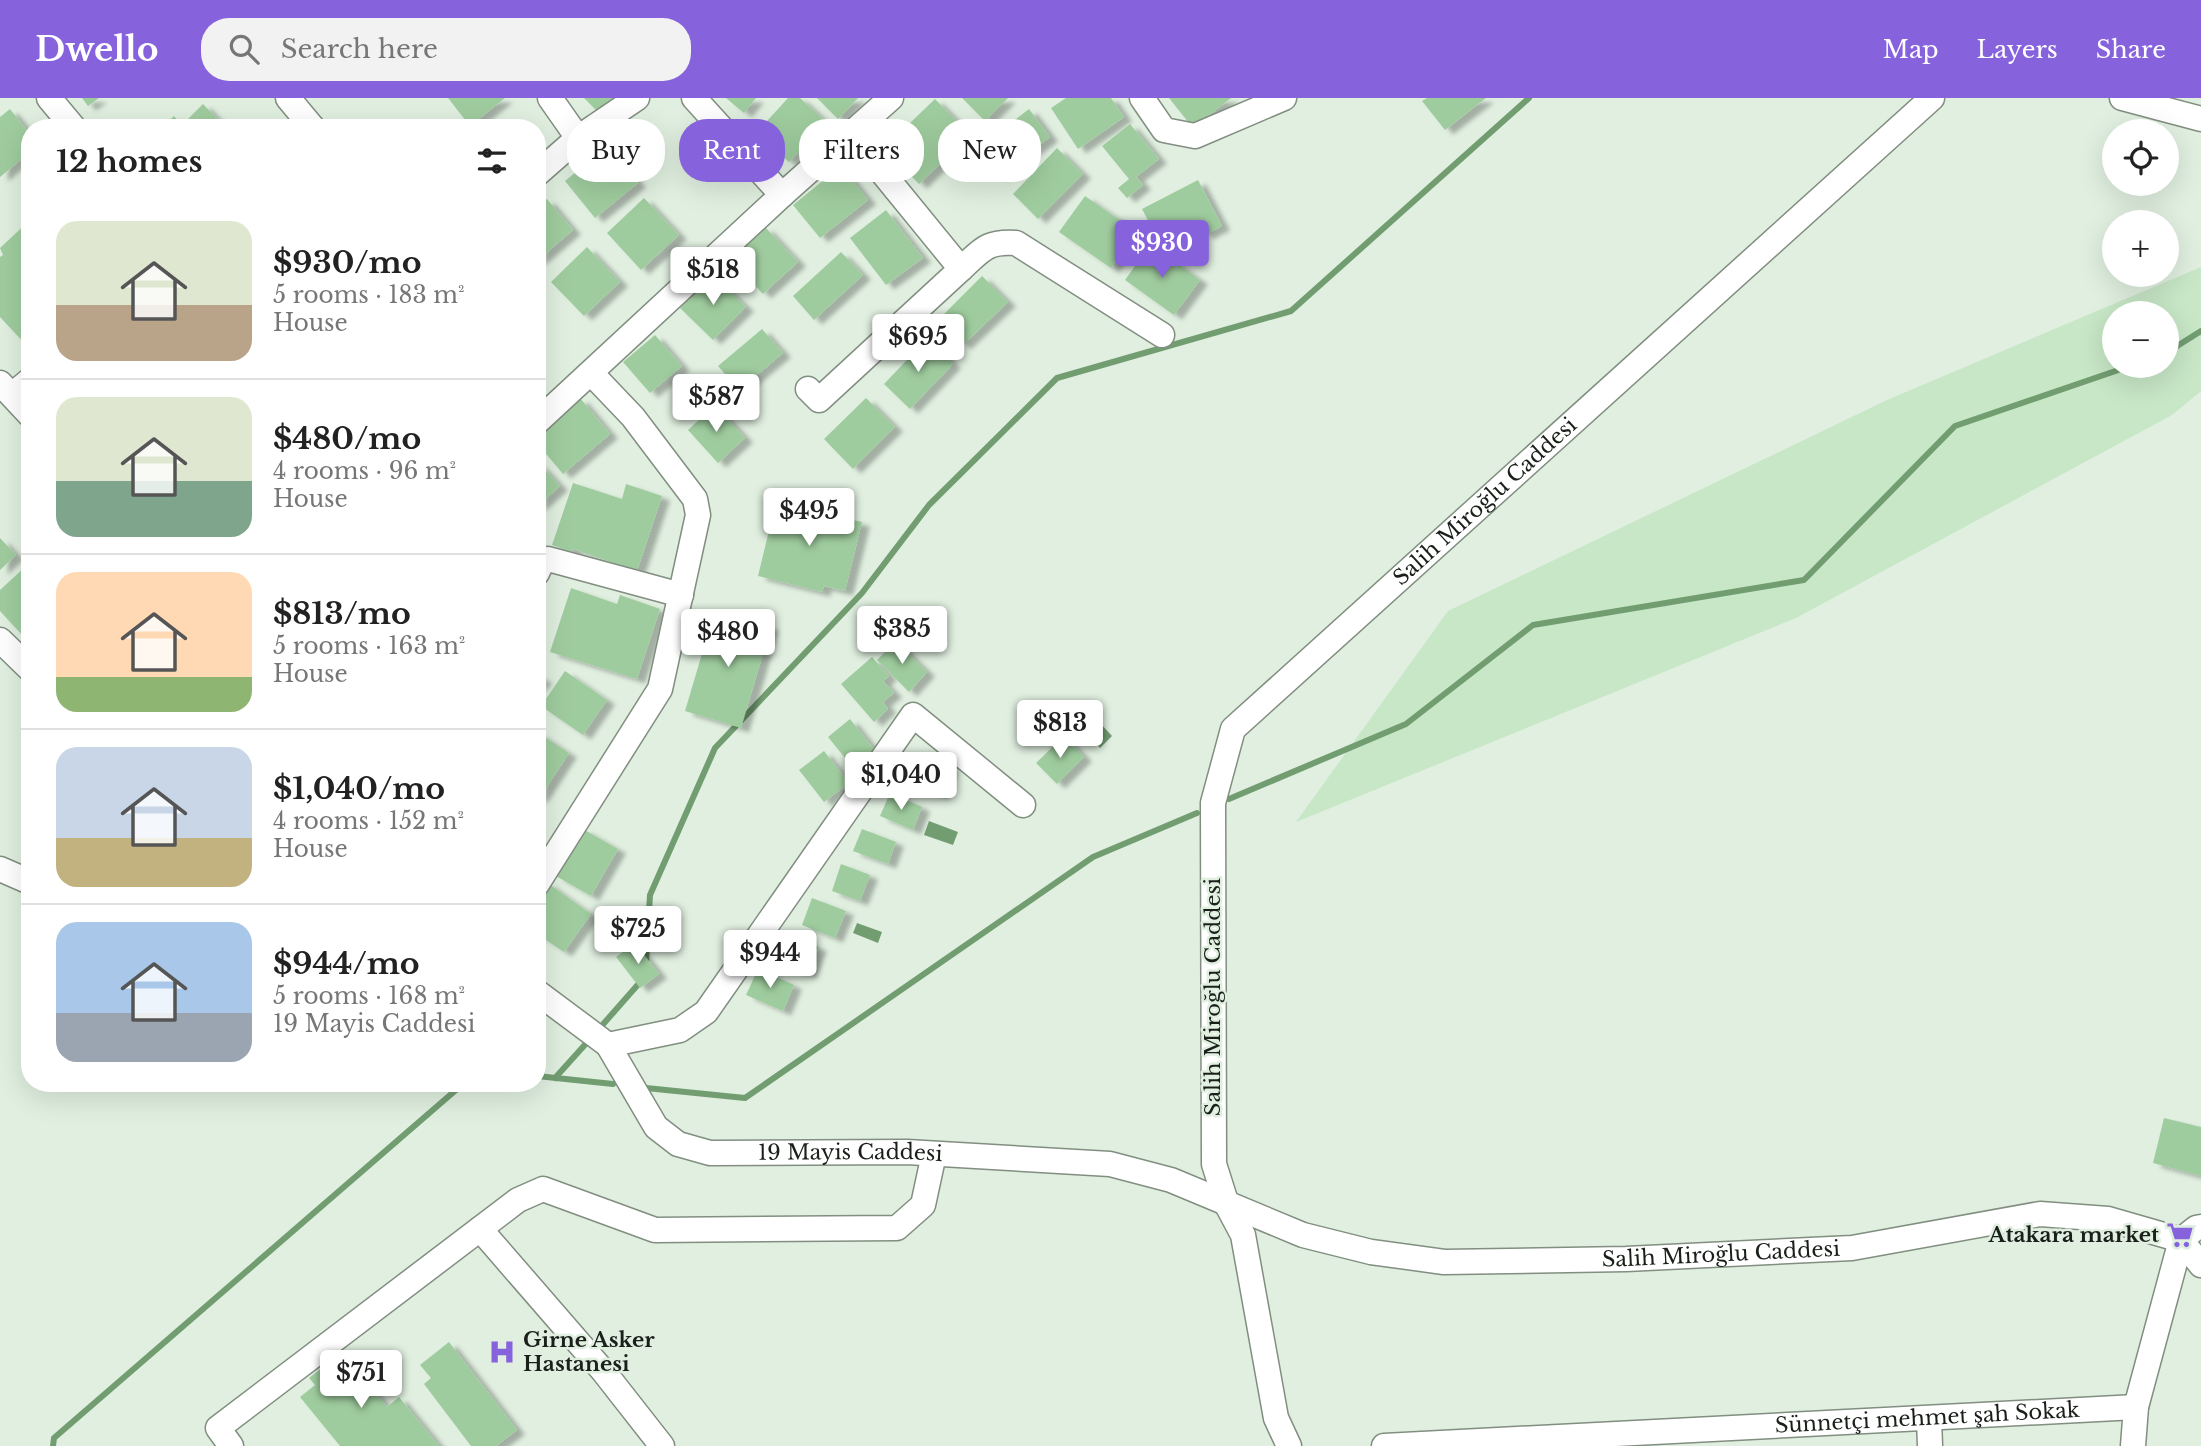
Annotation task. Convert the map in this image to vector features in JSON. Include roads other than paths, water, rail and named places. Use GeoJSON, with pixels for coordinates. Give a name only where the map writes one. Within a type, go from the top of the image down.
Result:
{"type":"FeatureCollection","features":[{"type":"Feature","properties":{"kind":"street"},"geometry":{"type":"LineString","coordinates":[[49,98],[67,119]]}},
{"type":"Feature","properties":{"kind":"street"},"geometry":{"type":"LineString","coordinates":[[288,98],[306,119]]}},
{"type":"Feature","properties":{"kind":"street"},"geometry":{"type":"LineString","coordinates":[[550,98],[567,122]]}},
{"type":"Feature","properties":{"kind":"street"},"geometry":{"type":"LineString","coordinates":[[606,119],[637,98]]}},
{"type":"Feature","properties":{"kind":"street"},"geometry":{"type":"LineString","coordinates":[[694,98],[782,195]]}},
{"type":"Feature","properties":{"kind":"street"},"geometry":{"type":"LineString","coordinates":[[866,119],[891,98]]}},
{"type":"Feature","properties":{"kind":"street"},"geometry":{"type":"LineString","coordinates":[[1142,98],[1164,130],[1195,136],[1284,98]]}},
{"type":"Feature","properties":{"kind":"street","name":"Salih Miroğlu Caddesi"},"geometry":{"type":"LineString","coordinates":[[1931,98],[1233,729],[1213,803],[1214,1164],[1227,1205],[1303,1236],[1371,1252],[1444,1262],[1626,1259],[1852,1248],[2040,1214],[2108,1219],[2191,1233]]}},
{"type":"Feature","properties":{"kind":"street"},"geometry":{"type":"LineString","coordinates":[[2122,98],[2201,119]]}},
{"type":"Feature","properties":{"kind":"street"},"geometry":{"type":"LineString","coordinates":[[546,166],[567,148]]}},
{"type":"Feature","properties":{"kind":"street"},"geometry":{"type":"LineString","coordinates":[[546,414],[799,180]]}},
{"type":"Feature","properties":{"kind":"street"},"geometry":{"type":"LineString","coordinates":[[890,182],[961,269]]}},
{"type":"Feature","properties":{"kind":"street"},"geometry":{"type":"LineString","coordinates":[[808,389],[819,400],[982,250],[997,242],[1016,243],[1162,335]]}},
{"type":"Feature","properties":{"kind":"street"},"geometry":{"type":"LineString","coordinates":[[546,870],[660,689],[698,515],[695,499],[633,417],[592,373]]}},
{"type":"Feature","properties":{"kind":"street"},"geometry":{"type":"LineString","coordinates":[[546,559],[681,595]]}},
{"type":"Feature","properties":{"kind":"street"},"geometry":{"type":"LineString","coordinates":[[0,640],[21,655]]}},
{"type":"Feature","properties":{"kind":"street"},"geometry":{"type":"LineString","coordinates":[[608,1045],[680,1030],[706,1012],[913,715],[1023,805]]}},
{"type":"Feature","properties":{"kind":"street"},"geometry":{"type":"LineString","coordinates":[[0,869],[21,878]]}},
{"type":"Feature","properties":{"kind":"street","name":"19 Mayis Caddesi"},"geometry":{"type":"LineString","coordinates":[[546,999],[608,1045],[656,1127],[678,1144],[710,1153],[934,1154],[1110,1164],[1171,1180],[1227,1205]]}},
{"type":"Feature","properties":{"kind":"street"},"geometry":{"type":"LineString","coordinates":[[231,1446],[218,1428],[518,1200],[543,1189],[655,1230],[897,1228],[923,1205],[934,1154]]}},
{"type":"Feature","properties":{"kind":"street"},"geometry":{"type":"LineString","coordinates":[[1227,1205],[1243,1235],[1276,1418],[1289,1446]]}},
{"type":"Feature","properties":{"kind":"street"},"geometry":{"type":"LineString","coordinates":[[480,1229],[604,1372],[662,1446]]}},
{"type":"Feature","properties":{"kind":"street"},"geometry":{"type":"LineString","coordinates":[[2191,1233],[2201,1265]]}},
{"type":"Feature","properties":{"kind":"street"},"geometry":{"type":"LineString","coordinates":[[2133,1446],[2136,1407],[2191,1233]]}},
{"type":"Feature","properties":{"kind":"street","name":"Sünnetçi mehmet şah Sokak"},"geometry":{"type":"LineString","coordinates":[[1384,1446],[1735,1438],[1929,1419],[2136,1407]]}},
{"type":"Feature","properties":{"kind":"street"},"geometry":{"type":"LineString","coordinates":[[1929,1419],[1930,1446]]}},
{"type":"Feature","properties":{"kind":"waterway"},"geometry":{"type":"LineString","coordinates":[[646,963],[650,895],[715,748],[862,593],[929,505],[1057,378],[1291,311],[1529,98]]}},
{"type":"Feature","properties":{"kind":"waterway"},"geometry":{"type":"LineString","coordinates":[[2179,345],[2201,331]]}},
{"type":"Feature","properties":{"kind":"waterway"},"geometry":{"type":"LineString","coordinates":[[1229,799],[1406,724],[1533,625],[1804,580],[1955,426],[2102,376]]}},
{"type":"Feature","properties":{"kind":"waterway"},"geometry":{"type":"LineString","coordinates":[[646,1088],[745,1098],[1093,857],[1197,813]]}},
{"type":"Feature","properties":{"kind":"waterway"},"geometry":{"type":"LineString","coordinates":[[598,1030],[642,980]]}},
{"type":"Feature","properties":{"kind":"waterway"},"geometry":{"type":"LineString","coordinates":[[555,1078],[591,1038]]}},
{"type":"Feature","properties":{"kind":"waterway"},"geometry":{"type":"LineString","coordinates":[[546,1077],[613,1084]]}},
{"type":"Feature","properties":{"kind":"waterway"},"geometry":{"type":"LineString","coordinates":[[53,1446],[54,1438],[454,1092]]}},
{"type":"Feature","properties":{"kind":"place","name":"Atakara market"},"geometry":{"type":"Point","coordinates":[2180,1235]}},
{"type":"Feature","properties":{"kind":"place","name":"Girne Asker Hastanesi"},"geometry":{"type":"Point","coordinates":[502,1352]}}]}
